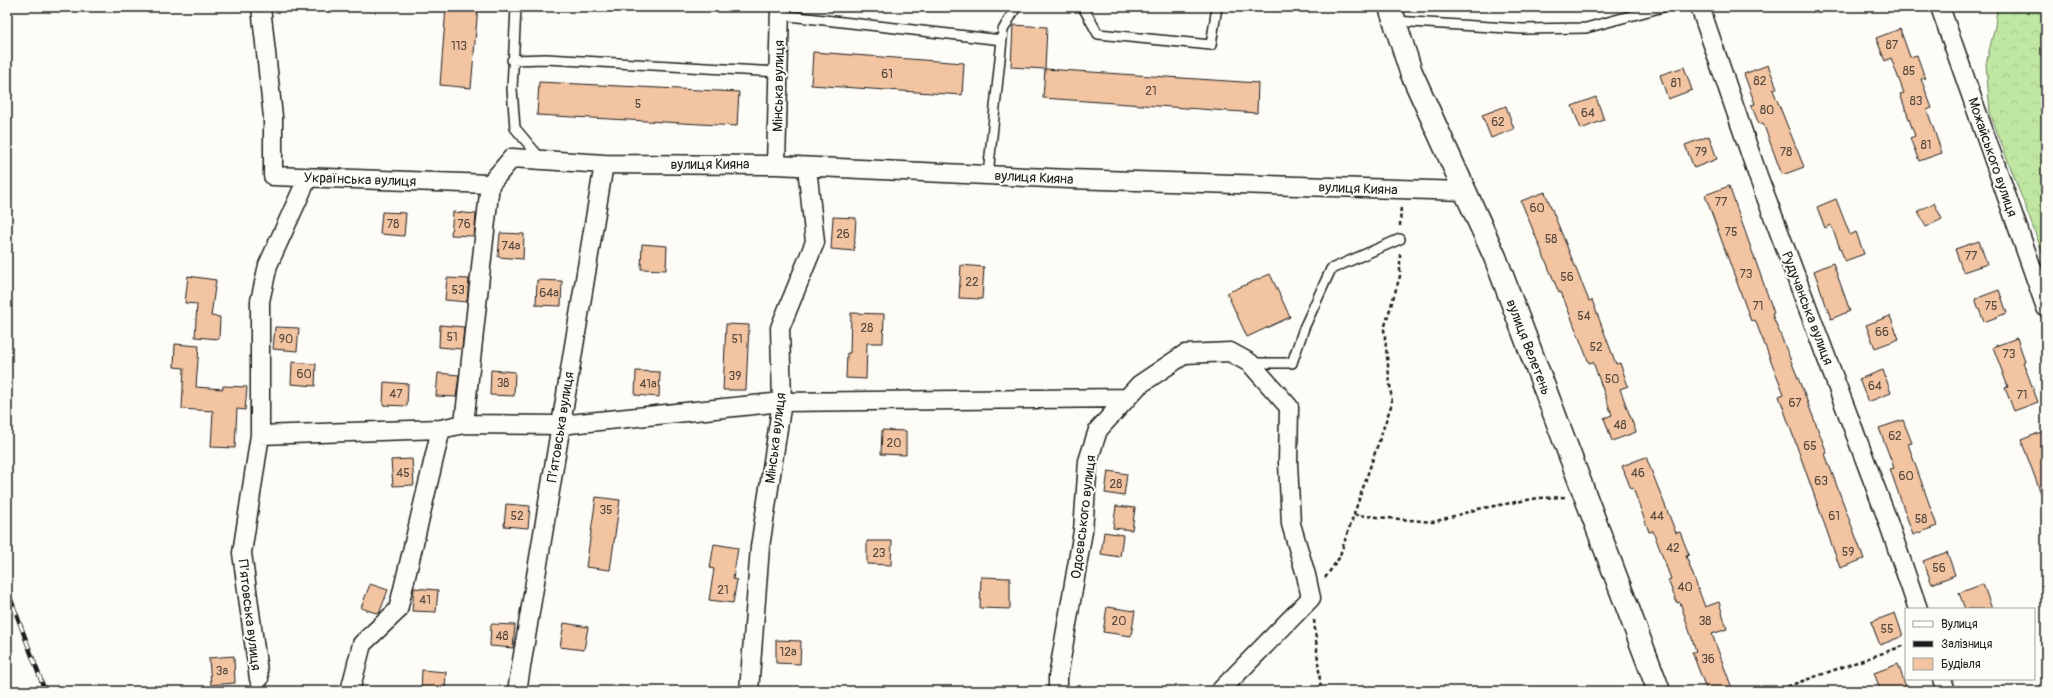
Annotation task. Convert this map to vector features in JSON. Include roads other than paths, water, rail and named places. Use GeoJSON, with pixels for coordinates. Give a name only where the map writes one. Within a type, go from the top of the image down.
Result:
{"type":"FeatureCollection","features":[{"type":"Feature","properties":{"kind":"street","name":"Українська вулиця"},"geometry":{"type":"LineString","coordinates":[[261,7],[272,117],[273,176],[490,184]]}},
{"type":"Feature","properties":{"kind":"street","name":"Рудучанська вулиця"},"geometry":{"type":"LineString","coordinates":[[1700,7],[1758,176],[1885,513],[1918,608]]}},
{"type":"Feature","properties":{"kind":"street","name":"Можайського вулиця"},"geometry":{"type":"LineString","coordinates":[[1940,7],[2046,308]]}},
{"type":"Feature","properties":{"kind":"street","name":"Мінська вулиця"},"geometry":{"type":"LineString","coordinates":[[776,165],[780,11]]}},
{"type":"Feature","properties":{"kind":"street","name":"вулиця Велетень"},"geometry":{"type":"LineString","coordinates":[[1392,14],[1411,72],[1464,191],[1496,257],[1659,691]]}},
{"type":"Feature","properties":{"kind":"street"},"geometry":{"type":"LineString","coordinates":[[464,424],[490,184],[512,158],[604,164]]}},
{"type":"Feature","properties":{"kind":"street","name":"П’ятовська вулиця"},"geometry":{"type":"LineString","coordinates":[[517,691],[604,164]]}},
{"type":"Feature","properties":{"kind":"street","name":"вулиця Кияна"},"geometry":{"type":"LineString","coordinates":[[604,164],[776,165],[988,175],[1464,191]]}},
{"type":"Feature","properties":{"kind":"street","name":"Мінська вулиця"},"geometry":{"type":"LineString","coordinates":[[749,691],[760,547],[782,402],[780,328],[815,242],[807,167]]}},
{"type":"Feature","properties":{"kind":"street","name":"П’ятовська вулиця"},"geometry":{"type":"LineString","coordinates":[[259,679],[242,553],[260,435],[260,301],[268,265],[308,177]]}},
{"type":"Feature","properties":{"kind":"street","name":"Одоєвського вулиця"},"geometry":{"type":"LineString","coordinates":[[1058,691],[1058,677],[1083,531],[1088,461],[1098,430],[1139,385],[1185,354],[1230,352],[1250,363],[1289,407],[1288,463],[1291,524],[1311,598],[1220,691]]}},
{"type":"Feature","properties":{"kind":"street"},"geometry":{"type":"LineString","coordinates":[[260,435],[441,429],[464,424],[560,425],[782,402],[1127,398]]}},
{"type":"Feature","properties":{"kind":"street"},"geometry":{"type":"LineString","coordinates":[[350,691],[362,644],[398,610],[441,429]]}},
{"type":"Feature","properties":{"kind":"street"},"geometry":{"type":"LineString","coordinates":[[1942,680],[1946,691]]}},
{"type":"Feature","properties":{"kind":"lane"},"geometry":{"type":"LineString","coordinates":[[516,7],[512,60],[512,89],[515,128],[542,160]]}},
{"type":"Feature","properties":{"kind":"lane"},"geometry":{"type":"LineString","coordinates":[[988,175],[1003,30],[1016,7]]}},
{"type":"Feature","properties":{"kind":"lane"},"geometry":{"type":"LineString","coordinates":[[1083,7],[1098,34],[1211,45],[1217,7]]}},
{"type":"Feature","properties":{"kind":"lane"},"geometry":{"type":"LineString","coordinates":[[1392,14],[1524,29],[1586,28],[1663,7]]}},
{"type":"Feature","properties":{"kind":"lane"},"geometry":{"type":"LineString","coordinates":[[780,11],[1002,40]]}},
{"type":"Feature","properties":{"kind":"lane"},"geometry":{"type":"LineString","coordinates":[[512,60],[546,59],[778,72]]}},
{"type":"Feature","properties":{"kind":"lane"},"geometry":{"type":"LineString","coordinates":[[1250,363],[1292,363],[1304,328],[1331,270],[1400,239]]}},
{"type":"Feature","properties":{"kind":"railway"},"geometry":{"type":"LineString","coordinates":[[7,589],[45,691]]}}]}
